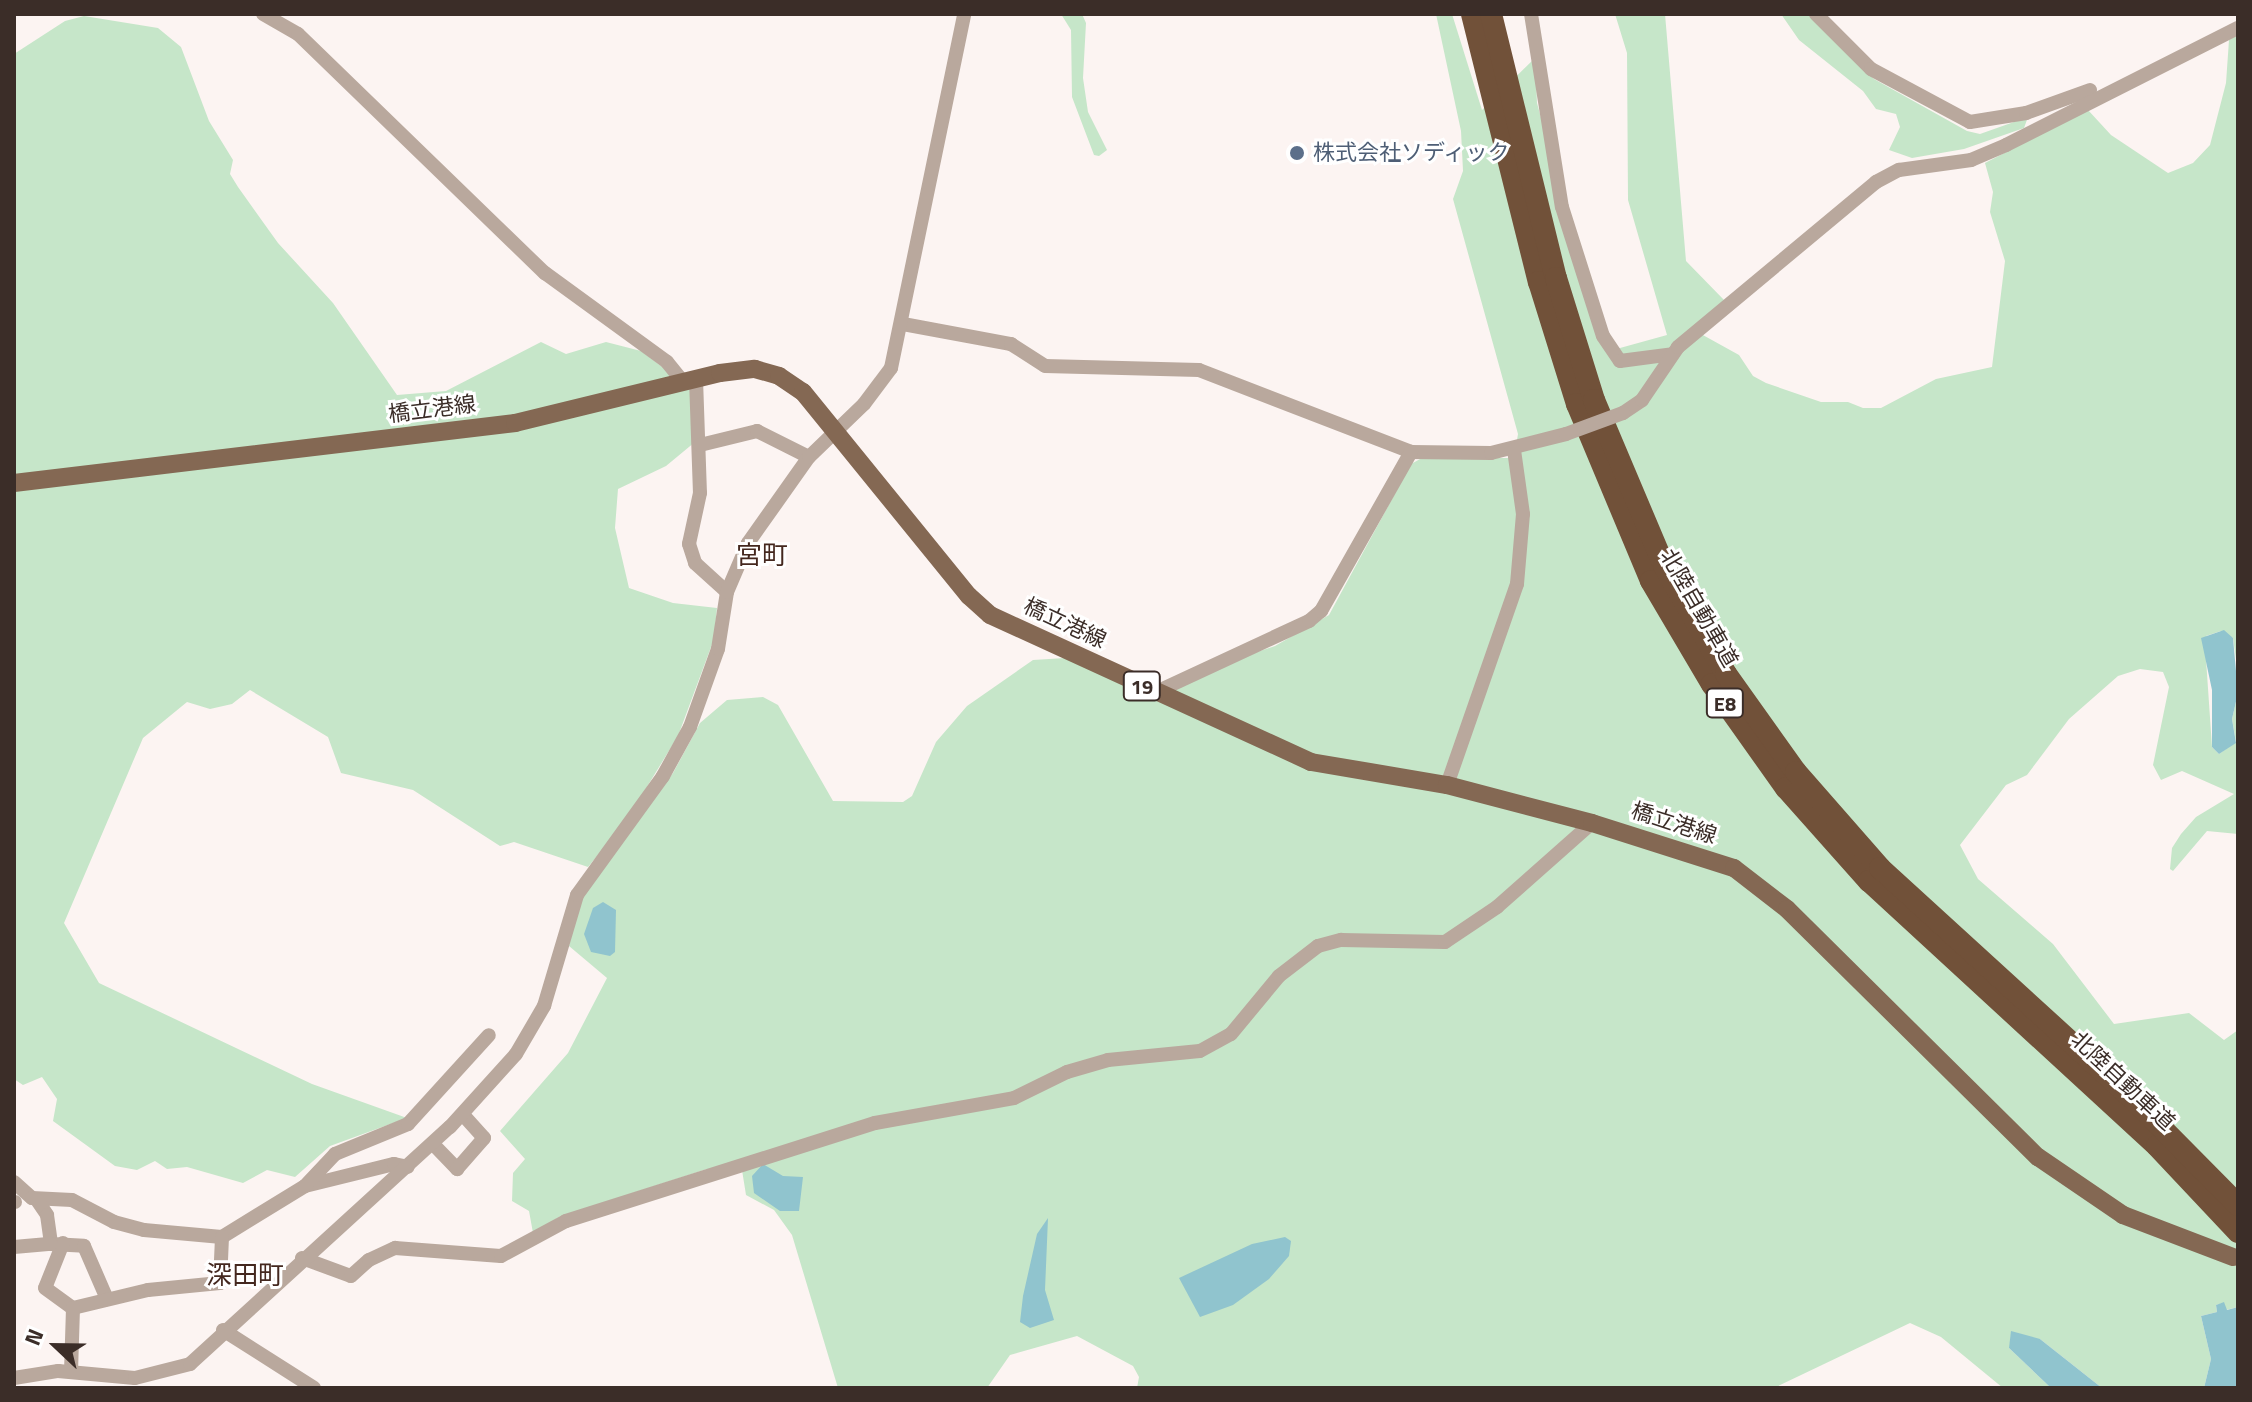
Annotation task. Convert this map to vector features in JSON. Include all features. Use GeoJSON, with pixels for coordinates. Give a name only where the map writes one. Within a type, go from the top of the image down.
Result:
{"type":"FeatureCollection","features":[{"type":"Feature","properties":{"kind":"highway","name":"北陸自動車道"},"geometry":{"type":"LineString","coordinates":[[1472,14],[1539,282],[1577,404],[1651,581],[1712,684],[1786,788],[1869,881],[2157,1146],[2238,1232]]}},
{"type":"Feature","properties":{"kind":"highway","name":"北陸自動車道"},"geometry":{"type":"LineString","coordinates":[[1491,14],[1556,278],[1594,400],[1664,566],[1726,674],[1796,772],[1880,868],[2141,1106],[2238,1205]]}},
{"type":"Feature","properties":{"kind":"main road","name":"橋立港線"},"geometry":{"type":"LineString","coordinates":[[14,483],[515,423],[690,381],[755,369],[779,376],[803,392],[990,615],[1311,762],[1447,785],[1592,823],[1696,854],[1759,883],[2038,1157],[2123,1215],[2233,1257]]}},
{"type":"Feature","properties":{"kind":"street"},"geometry":{"type":"LineString","coordinates":[[263,14],[298,34],[545,273],[690,381],[700,445],[691,554],[727,592]]}},
{"type":"Feature","properties":{"kind":"street"},"geometry":{"type":"LineString","coordinates":[[14,1378],[71,1372],[124,1383],[179,1370],[198,1359],[223,1330],[408,1167],[499,1078],[532,1027],[558,969],[577,895],[679,748],[718,649],[727,592],[753,535],[809,457],[864,404],[891,368],[903,324],[964,14]]}},
{"type":"Feature","properties":{"kind":"street"},"geometry":{"type":"LineString","coordinates":[[1531,14],[1562,207],[1603,336],[1620,361],[1673,354]]}},
{"type":"Feature","properties":{"kind":"street"},"geometry":{"type":"LineString","coordinates":[[1816,14],[1871,69],[1970,122],[2026,113],[2090,90]]}},
{"type":"Feature","properties":{"kind":"street"},"geometry":{"type":"LineString","coordinates":[[903,324],[1011,344],[1045,366],[1199,370],[1411,452],[1514,450],[1623,413],[1642,400],[1673,354],[1754,280],[1876,182],[1899,170],[1971,160],[2238,28]]}},
{"type":"Feature","properties":{"kind":"street"},"geometry":{"type":"LineString","coordinates":[[700,445],[757,431],[809,457]]}},
{"type":"Feature","properties":{"kind":"street"},"geometry":{"type":"LineString","coordinates":[[1447,785],[1517,584],[1523,514],[1514,450]]}},
{"type":"Feature","properties":{"kind":"street"},"geometry":{"type":"LineString","coordinates":[[1156,692],[1309,621],[1321,611],[1411,452]]}},
{"type":"Feature","properties":{"kind":"street"},"geometry":{"type":"LineString","coordinates":[[302,1258],[351,1276],[369,1260],[395,1248],[501,1256],[566,1221],[875,1123],[1014,1098],[1067,1072],[1108,1060],[1211,1047],[1248,1016],[1279,976],[1318,946],[1341,940],[1445,942],[1497,907],[1592,823]]}},
{"type":"Feature","properties":{"kind":"street"},"geometry":{"type":"LineString","coordinates":[[14,1203],[34,1198],[72,1200],[114,1222],[157,1233],[222,1237],[305,1186],[335,1154],[408,1124],[489,1035]]}},
{"type":"Feature","properties":{"kind":"street"},"geometry":{"type":"LineString","coordinates":[[433,1144],[457,1169],[490,1134],[463,1115]]}},
{"type":"Feature","properties":{"kind":"street"},"geometry":{"type":"LineString","coordinates":[[305,1186],[394,1164],[408,1167]]}},
{"type":"Feature","properties":{"kind":"street"},"geometry":{"type":"LineString","coordinates":[[14,1182],[34,1198],[47,1215],[57,1244],[45,1288],[73,1308]]}},
{"type":"Feature","properties":{"kind":"street"},"geometry":{"type":"LineString","coordinates":[[73,1308],[107,1299],[220,1283],[222,1237]]}},
{"type":"Feature","properties":{"kind":"street"},"geometry":{"type":"LineString","coordinates":[[14,1247],[84,1246],[107,1299]]}},
{"type":"Feature","properties":{"kind":"street"},"geometry":{"type":"LineString","coordinates":[[71,1372],[73,1308]]}},
{"type":"Feature","properties":{"kind":"street"},"geometry":{"type":"LineString","coordinates":[[223,1330],[314,1388]]}},
{"type":"Feature","properties":{"kind":"green space"},"geometry":{"type":"Polygon","coordinates":[[[1061,14],[1082,14],[1086,23],[1083,78],[1088,112],[1107,150],[1099,156],[1094,155],[1072,97],[1071,30],[1061,14]]]}},
{"type":"Feature","properties":{"kind":"green space"},"geometry":{"type":"Polygon","coordinates":[[[1436,14],[1452,14],[1482,110],[1535,58],[1537,103],[1603,345],[1620,348],[1667,335],[1628,200],[1627,53],[1615,14],[1665,14],[1686,261],[1724,300],[1692,329],[1739,355],[1753,376],[1766,383],[1821,402],[1848,402],[1863,408],[1881,408],[1936,379],[1992,367],[2005,261],[1990,212],[1993,192],[1985,163],[2088,110],[2111,135],[2168,173],[2193,163],[2210,145],[2226,83],[2229,40],[2238,35],[2238,673],[2233,638],[2221,631],[2206,636],[2206,659],[2212,747],[2219,754],[2236,742],[2232,719],[2238,693],[2238,834],[2207,831],[2173,871],[2170,869],[2172,848],[2181,834],[2196,817],[2234,794],[2182,771],[2161,780],[2153,765],[2169,687],[2163,672],[2140,669],[2118,676],[2069,719],[2027,775],[2006,785],[1960,845],[1978,879],[2053,944],[2114,1024],[2189,1013],[2224,1040],[2238,1030],[2238,1307],[2226,1310],[2223,1303],[2216,1305],[2217,1312],[2201,1316],[2211,1359],[2204,1388],[2102,1388],[2040,1339],[2009,1348],[2051,1388],[2003,1388],[1941,1337],[1910,1323],[1774,1388],[1137,1388],[1139,1377],[1133,1366],[1077,1336],[1010,1355],[987,1388],[838,1388],[792,1235],[774,1210],[746,1195],[742,1170],[707,1169],[559,1217],[533,1233],[529,1211],[512,1201],[513,1173],[525,1159],[500,1131],[568,1053],[607,978],[569,946],[575,914],[587,888],[673,773],[700,723],[727,700],[763,697],[778,705],[833,801],[903,802],[912,796],[936,742],[967,706],[1033,660],[1065,658],[1138,691],[1275,646],[1329,615],[1411,464],[1422,458],[1514,458],[1518,434],[1453,199],[1463,171],[1461,131],[1436,14]]]}},
{"type":"Feature","properties":{"kind":"green space"},"geometry":{"type":"Polygon","coordinates":[[[1781,14],[1810,14],[1874,79],[1967,131],[1980,134],[2028,117],[2024,128],[1964,149],[1912,158],[1889,150],[1900,127],[1896,114],[1876,109],[1863,91],[1799,40],[1781,14]]]}},
{"type":"Feature","properties":{"kind":"green space"},"geometry":{"type":"Polygon","coordinates":[[[84,16],[158,28],[181,47],[209,121],[233,160],[230,174],[238,187],[278,243],[333,303],[397,395],[446,391],[541,342],[566,354],[606,342],[641,351],[693,390],[695,442],[666,466],[618,489],[615,528],[629,588],[673,603],[717,608],[714,639],[678,736],[626,821],[588,867],[514,842],[500,846],[413,790],[341,773],[328,737],[250,690],[232,704],[210,709],[187,702],[143,738],[64,923],[99,983],[312,1084],[407,1118],[330,1146],[295,1177],[267,1170],[243,1183],[187,1167],[167,1169],[155,1161],[137,1170],[115,1166],[53,1121],[57,1099],[42,1077],[23,1085],[14,1079],[14,54],[65,21],[84,16]]]}},
{"type":"Feature","properties":{"kind":"water"},"geometry":{"type":"Polygon","coordinates":[[[2224,630],[2233,638],[2238,693],[2232,719],[2236,743],[2219,754],[2212,747],[2212,690],[2201,638],[2224,630]]]}},
{"type":"Feature","properties":{"kind":"water"},"geometry":{"type":"Polygon","coordinates":[[[603,902],[616,910],[615,952],[610,956],[591,952],[584,934],[593,908],[603,902]]]}},
{"type":"Feature","properties":{"kind":"water"},"geometry":{"type":"Polygon","coordinates":[[[763,1164],[783,1176],[803,1177],[799,1211],[780,1211],[754,1193],[752,1176],[763,1164]]]}},
{"type":"Feature","properties":{"kind":"water"},"geometry":{"type":"Polygon","coordinates":[[[1048,1218],[1045,1290],[1054,1320],[1030,1328],[1020,1322],[1023,1296],[1037,1234],[1048,1218]]]}},
{"type":"Feature","properties":{"kind":"water"},"geometry":{"type":"Polygon","coordinates":[[[1285,1237],[1291,1241],[1289,1256],[1269,1279],[1233,1305],[1200,1317],[1179,1278],[1252,1244],[1285,1237]]]}},
{"type":"Feature","properties":{"kind":"water"},"geometry":{"type":"Polygon","coordinates":[[[2224,1302],[2227,1310],[2238,1307],[2238,1388],[2204,1388],[2211,1359],[2201,1316],[2217,1312],[2216,1305],[2224,1302]]]}},
{"type":"Feature","properties":{"kind":"water"},"geometry":{"type":"Polygon","coordinates":[[[2011,1331],[2040,1339],[2102,1388],[2051,1388],[2009,1348],[2011,1331]]]}},
{"type":"Feature","properties":{"kind":"place","name":"株式会社ソディック"},"geometry":{"type":"Point","coordinates":[1297,153]}},
{"type":"Feature","properties":{"kind":"district","name":"宮町"},"geometry":{"type":"Point","coordinates":[762,555]}},
{"type":"Feature","properties":{"kind":"district","name":"深田町"},"geometry":{"type":"Point","coordinates":[245,1275]}}]}
